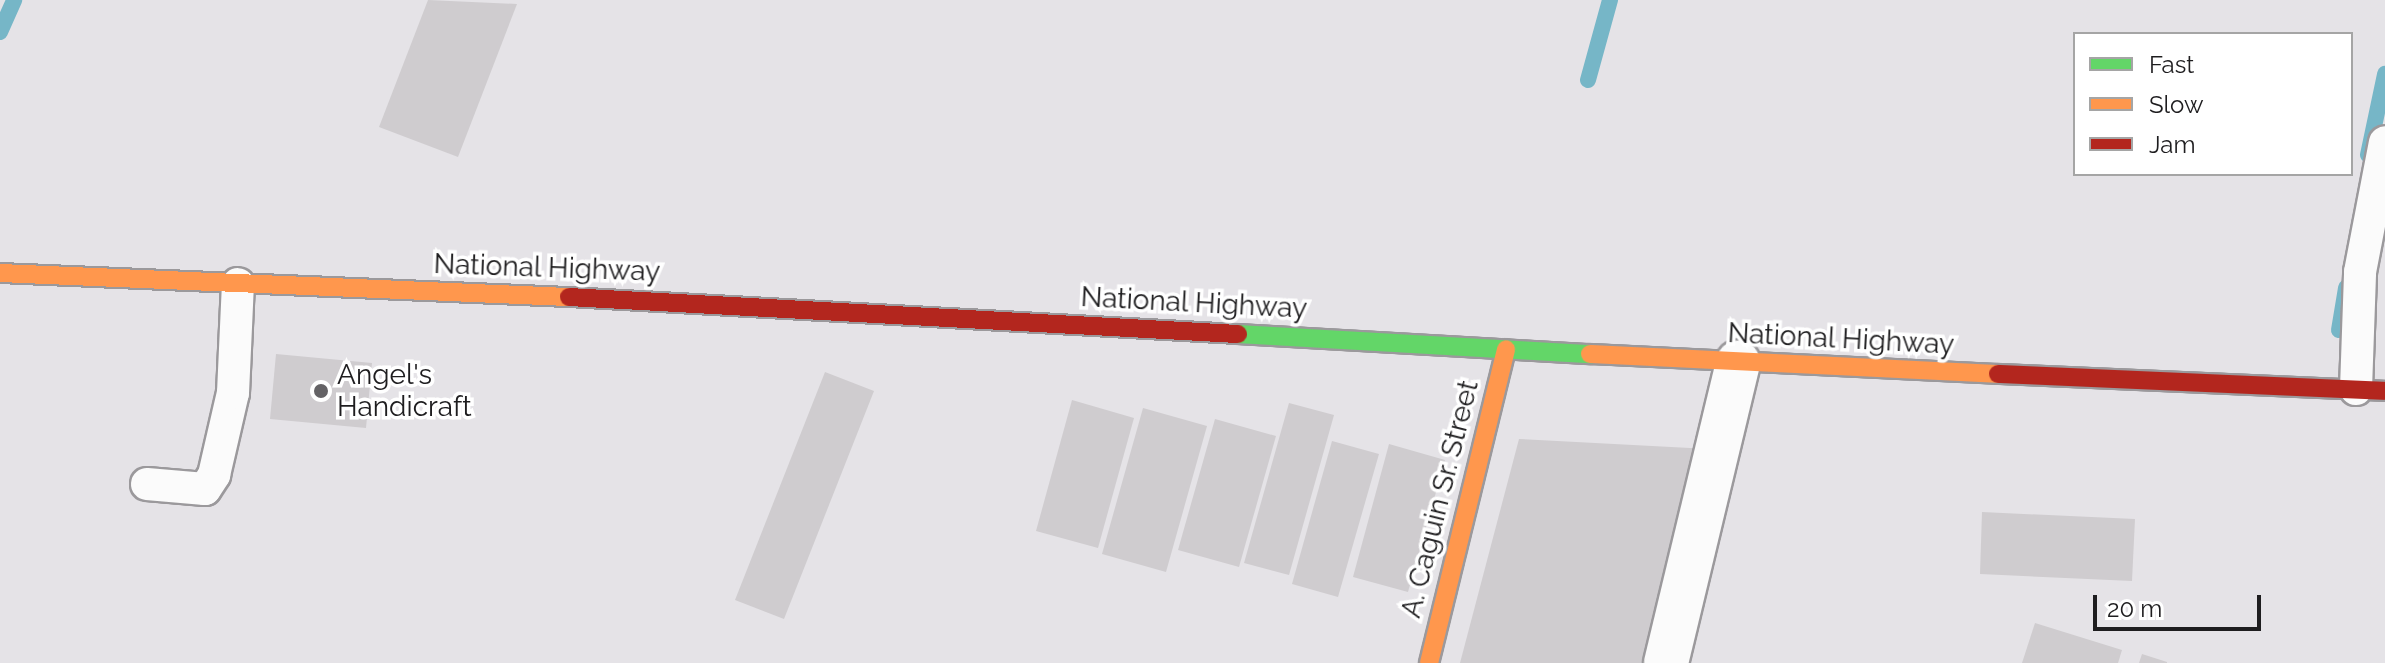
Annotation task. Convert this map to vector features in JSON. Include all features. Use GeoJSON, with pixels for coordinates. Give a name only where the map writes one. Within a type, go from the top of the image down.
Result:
{"type":"FeatureCollection","features":[{"type":"Feature","properties":{"kind":"main road","name":"National Highway"},"geometry":{"type":"LineString","coordinates":[[0,273],[751,305],[1738,363],[2370,390]]}},
{"type":"Feature","properties":{"kind":"main road","name":"A. Caguin Sr. Street"},"geometry":{"type":"LineString","coordinates":[[1429,663],[1506,349]]}},
{"type":"Feature","properties":{"kind":"street"},"geometry":{"type":"LineString","coordinates":[[1666,663],[1738,363]]}},
{"type":"Feature","properties":{"kind":"lane"},"geometry":{"type":"LineString","coordinates":[[2370,390],[2360,272],[2385,142]]}},
{"type":"Feature","properties":{"kind":"lane"},"geometry":{"type":"LineString","coordinates":[[147,484],[205,489],[214,475],[233,393],[238,284]]}},
{"type":"Feature","properties":{"kind":"building"},"geometry":{"type":"Polygon","coordinates":[[[428,0],[517,4],[458,157],[379,127],[428,0]]]}},
{"type":"Feature","properties":{"kind":"building","name":"Angel's Handicraft"},"geometry":{"type":"Polygon","coordinates":[[[276,354],[372,363],[366,428],[270,419],[276,354]]]}},
{"type":"Feature","properties":{"kind":"building"},"geometry":{"type":"Polygon","coordinates":[[[825,372],[874,391],[784,619],[735,600],[825,372]]]}},
{"type":"Feature","properties":{"kind":"building"},"geometry":{"type":"Polygon","coordinates":[[[1072,400],[1134,418],[1098,548],[1036,531],[1072,400]]]}},
{"type":"Feature","properties":{"kind":"building"},"geometry":{"type":"Polygon","coordinates":[[[1289,403],[1334,415],[1289,575],[1244,563],[1289,403]]]}},
{"type":"Feature","properties":{"kind":"building"},"geometry":{"type":"Polygon","coordinates":[[[1143,408],[1207,426],[1166,572],[1102,554],[1143,408]]]}},
{"type":"Feature","properties":{"kind":"building"},"geometry":{"type":"Polygon","coordinates":[[[1215,419],[1276,436],[1239,567],[1178,550],[1215,419]]]}},
{"type":"Feature","properties":{"kind":"building"},"geometry":{"type":"Polygon","coordinates":[[[1519,439],[1709,449],[1645,663],[1460,663],[1519,439]]]}},
{"type":"Feature","properties":{"kind":"building"},"geometry":{"type":"Polygon","coordinates":[[[1332,441],[1379,454],[1338,597],[1292,584],[1332,441]]]}},
{"type":"Feature","properties":{"kind":"building"},"geometry":{"type":"Polygon","coordinates":[[[1389,444],[1445,460],[1408,592],[1353,577],[1389,444]]]}},
{"type":"Feature","properties":{"kind":"building"},"geometry":{"type":"Polygon","coordinates":[[[1982,512],[2135,519],[2132,581],[1980,574],[1982,512]]]}},
{"type":"Feature","properties":{"kind":"building"},"geometry":{"type":"Polygon","coordinates":[[[2035,623],[2122,650],[2118,663],[2022,663],[2035,623]]]}},
{"type":"Feature","properties":{"kind":"building"},"geometry":{"type":"Polygon","coordinates":[[[2142,654],[2167,662],[2167,663],[2139,663],[2142,654]]]}},
{"type":"Feature","properties":{"kind":"waterway"},"geometry":{"type":"LineString","coordinates":[[0,32],[14,0]]}},
{"type":"Feature","properties":{"kind":"waterway"},"geometry":{"type":"LineString","coordinates":[[1588,80],[1610,0]]}},
{"type":"Feature","properties":{"kind":"waterway"},"geometry":{"type":"LineString","coordinates":[[2368,155],[2385,74]]}},
{"type":"Feature","properties":{"kind":"waterway"},"geometry":{"type":"LineString","coordinates":[[2339,330],[2346,288]]}},
{"type":"Feature","properties":{"kind":"traffic: fast"},"geometry":{"type":"LineString","coordinates":[[1238,334],[1590,354]]}},
{"type":"Feature","properties":{"kind":"traffic: slow"},"geometry":{"type":"LineString","coordinates":[[0,273],[569,297]]}},
{"type":"Feature","properties":{"kind":"traffic: slow"},"geometry":{"type":"LineString","coordinates":[[1429,663],[1506,349]]}},
{"type":"Feature","properties":{"kind":"traffic: slow"},"geometry":{"type":"LineString","coordinates":[[1590,354],[1998,374]]}},
{"type":"Feature","properties":{"kind":"traffic: jam"},"geometry":{"type":"LineString","coordinates":[[569,297],[1238,334]]}},
{"type":"Feature","properties":{"kind":"traffic: jam"},"geometry":{"type":"LineString","coordinates":[[1998,374],[2385,391]]}},
{"type":"Feature","properties":{"kind":"place","name":"Angel's Handicraft"},"geometry":{"type":"Point","coordinates":[321,391]}}]}
